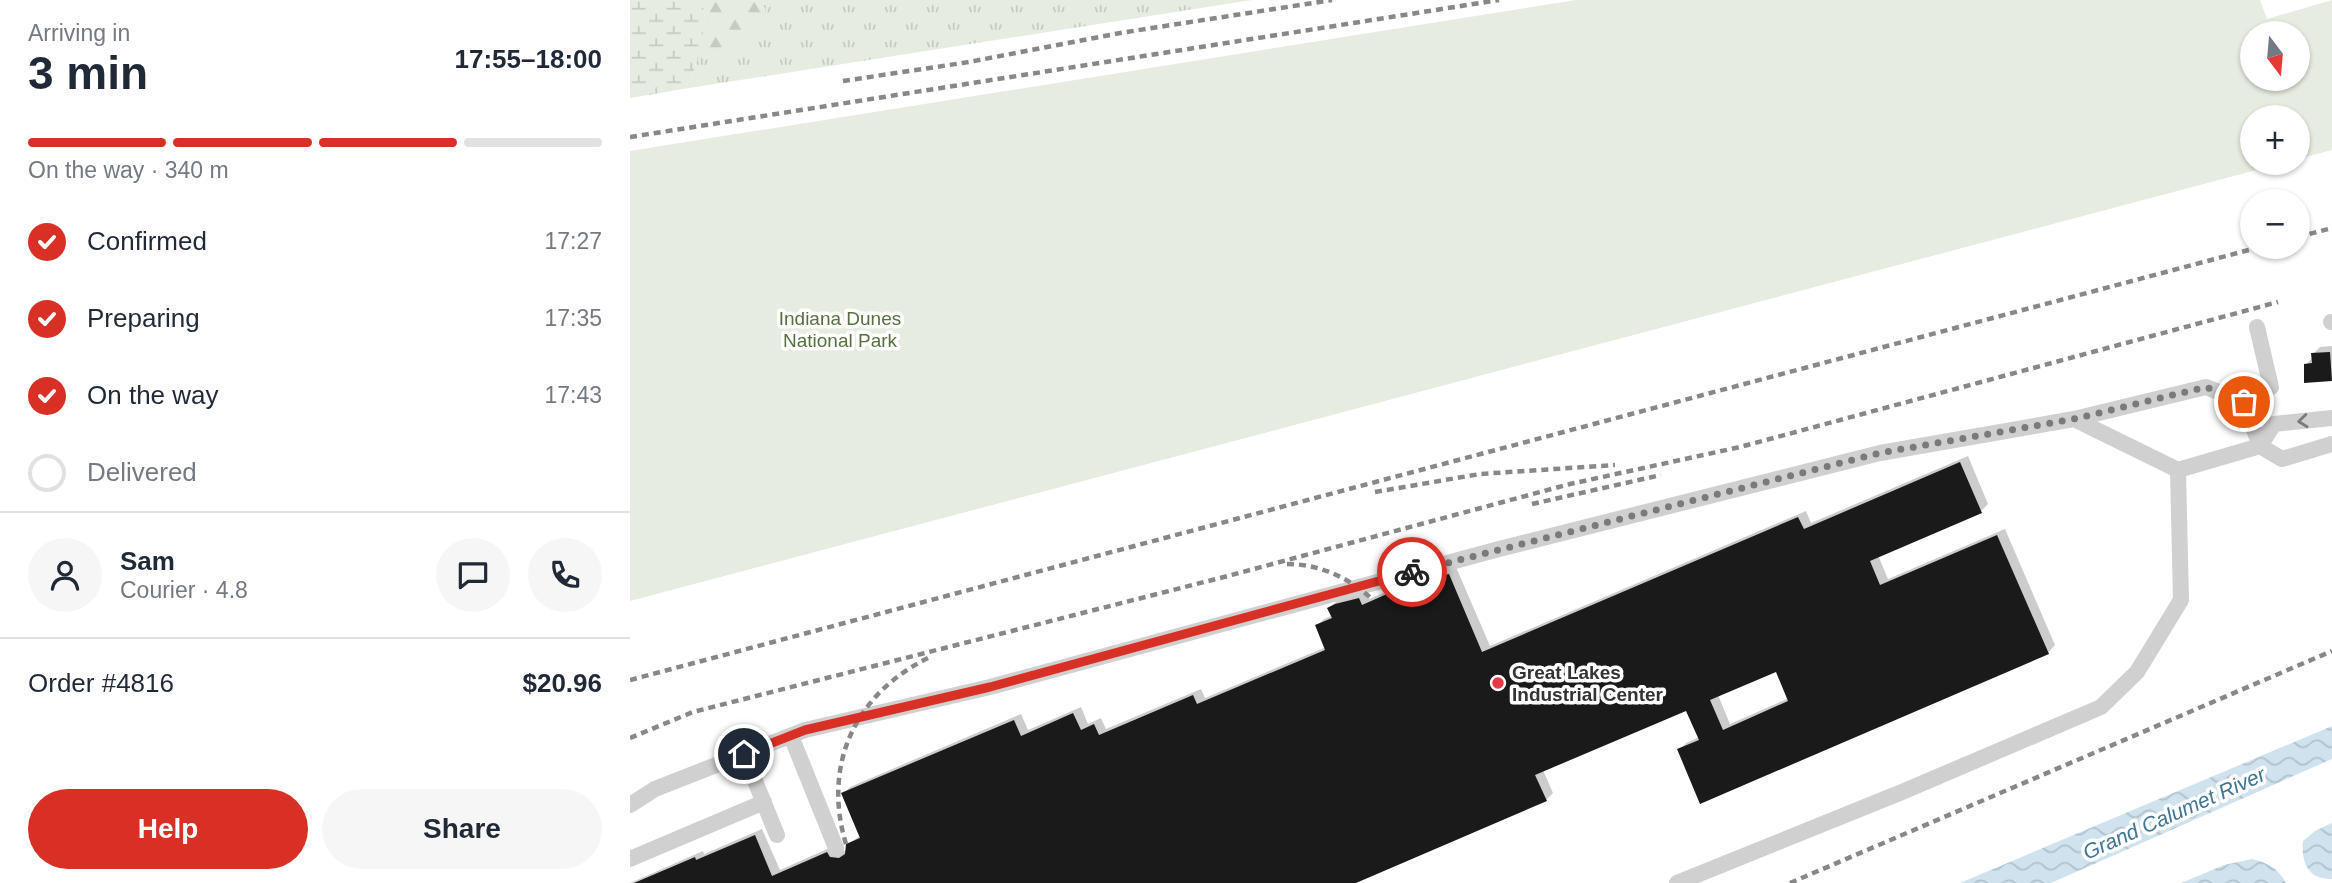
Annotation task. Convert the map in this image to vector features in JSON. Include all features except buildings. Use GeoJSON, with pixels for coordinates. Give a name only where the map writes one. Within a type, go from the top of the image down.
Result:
{"type":"FeatureCollection","features":[{"type":"Feature","properties":{"kind":"lane"},"geometry":{"type":"LineString","coordinates":[[2244,402],[2271,387],[2257,327]]}},
{"type":"Feature","properties":{"kind":"lane"},"geometry":{"type":"LineString","coordinates":[[630,805],[655,789],[805,730],[990,687],[1499,549],[1880,453],[2074,419],[2206,387],[2244,402],[2260,446],[2282,459],[2332,444]]}},
{"type":"Feature","properties":{"kind":"lane"},"geometry":{"type":"LineString","coordinates":[[2074,419],[2178,470],[2260,446],[2274,424],[2332,418]]}},
{"type":"Feature","properties":{"kind":"lane"},"geometry":{"type":"LineString","coordinates":[[1677,883],[1902,792],[2101,706],[2137,672],[2181,600],[2178,470]]}},
{"type":"Feature","properties":{"kind":"lane"},"geometry":{"type":"LineString","coordinates":[[791,736],[836,848]]}},
{"type":"Feature","properties":{"kind":"lane"},"geometry":{"type":"LineString","coordinates":[[744,754],[777,835]]}},
{"type":"Feature","properties":{"kind":"lane"},"geometry":{"type":"LineString","coordinates":[[630,859],[764,802]]}},
{"type":"Feature","properties":{"kind":"green space"},"geometry":{"type":"Polygon","coordinates":[[[630,0],[702,0],[705,18],[702,41],[692,78],[683,89],[630,98],[630,0]]]}},
{"type":"Feature","properties":{"kind":"green space"},"geometry":{"type":"Polygon","coordinates":[[[702,0],[752,0],[765,8],[767,26],[720,54],[697,59],[705,18],[702,0]]]}},
{"type":"Feature","properties":{"kind":"green space"},"geometry":{"type":"Polygon","coordinates":[[[752,0],[1252,0],[683,89],[692,78],[697,59],[720,54],[765,8],[752,0]]]}},
{"type":"Feature","properties":{"kind":"green space","name":"Indiana Dunes National Park"},"geometry":{"type":"Polygon","coordinates":[[[1576,0],[2260,0],[2267,19],[2332,0],[2332,150],[2310,156],[2310,105],[2240,105],[2240,174],[630,601],[630,151],[1576,0]]]}},
{"type":"Feature","properties":{"kind":"water","name":"Grand Calumet River"},"geometry":{"type":"Polygon","coordinates":[[[2332,726],[2332,759],[2051,883],[1960,883],[2332,726]]]}},
{"type":"Feature","properties":{"kind":"water"},"geometry":{"type":"Polygon","coordinates":[[[2332,823],[2332,879],[2324,879],[2312,873],[2305,863],[2303,841],[2315,831],[2332,823]]]}},
{"type":"Feature","properties":{"kind":"water"},"geometry":{"type":"Polygon","coordinates":[[[2252,859],[2272,867],[2286,883],[2181,883],[2224,865],[2252,859]]]}},
{"type":"Feature","properties":{"kind":"railway"},"geometry":{"type":"LineString","coordinates":[[843,81],[1332,0]]}},
{"type":"Feature","properties":{"kind":"railway"},"geometry":{"type":"LineString","coordinates":[[630,137],[1499,0]]}},
{"type":"Feature","properties":{"kind":"railway"},"geometry":{"type":"LineString","coordinates":[[2310,234],[2332,228]]}},
{"type":"Feature","properties":{"kind":"railway"},"geometry":{"type":"LineString","coordinates":[[630,680],[2240,252]]}},
{"type":"Feature","properties":{"kind":"railway"},"geometry":{"type":"LineString","coordinates":[[630,738],[693,712],[1224,577],[1570,484],[1740,447],[2278,302]]}},
{"type":"Feature","properties":{"kind":"railway"},"geometry":{"type":"LineString","coordinates":[[1375,492],[1480,474],[1615,465]]}},
{"type":"Feature","properties":{"kind":"railway"},"geometry":{"type":"LineString","coordinates":[[1532,504],[1661,475]]}},
{"type":"Feature","properties":{"kind":"railway"},"geometry":{"type":"LineString","coordinates":[[1287,564],[1310,566],[1332,573],[1353,584],[1372,599]]}},
{"type":"Feature","properties":{"kind":"railway"},"geometry":{"type":"LineString","coordinates":[[1790,883],[2332,651]]}},
{"type":"Feature","properties":{"kind":"railway"},"geometry":{"type":"LineString","coordinates":[[846,844],[838,787],[842,760],[851,735],[864,712],[881,691],[928,658]]}},
{"type":"Feature","properties":{"kind":"way so far"},"geometry":{"type":"LineString","coordinates":[[1412,572],[1880,453],[2074,419],[2206,387],[2244,402]]}},
{"type":"Feature","properties":{"kind":"place","name":"Great Lakes Industrial Center"},"geometry":{"type":"Point","coordinates":[1498,683]}},
{"type":"Feature","properties":{"kind":"route"},"geometry":{"type":"LineString","coordinates":[[744,754],[805,730],[990,687],[1412,572]]}}]}
